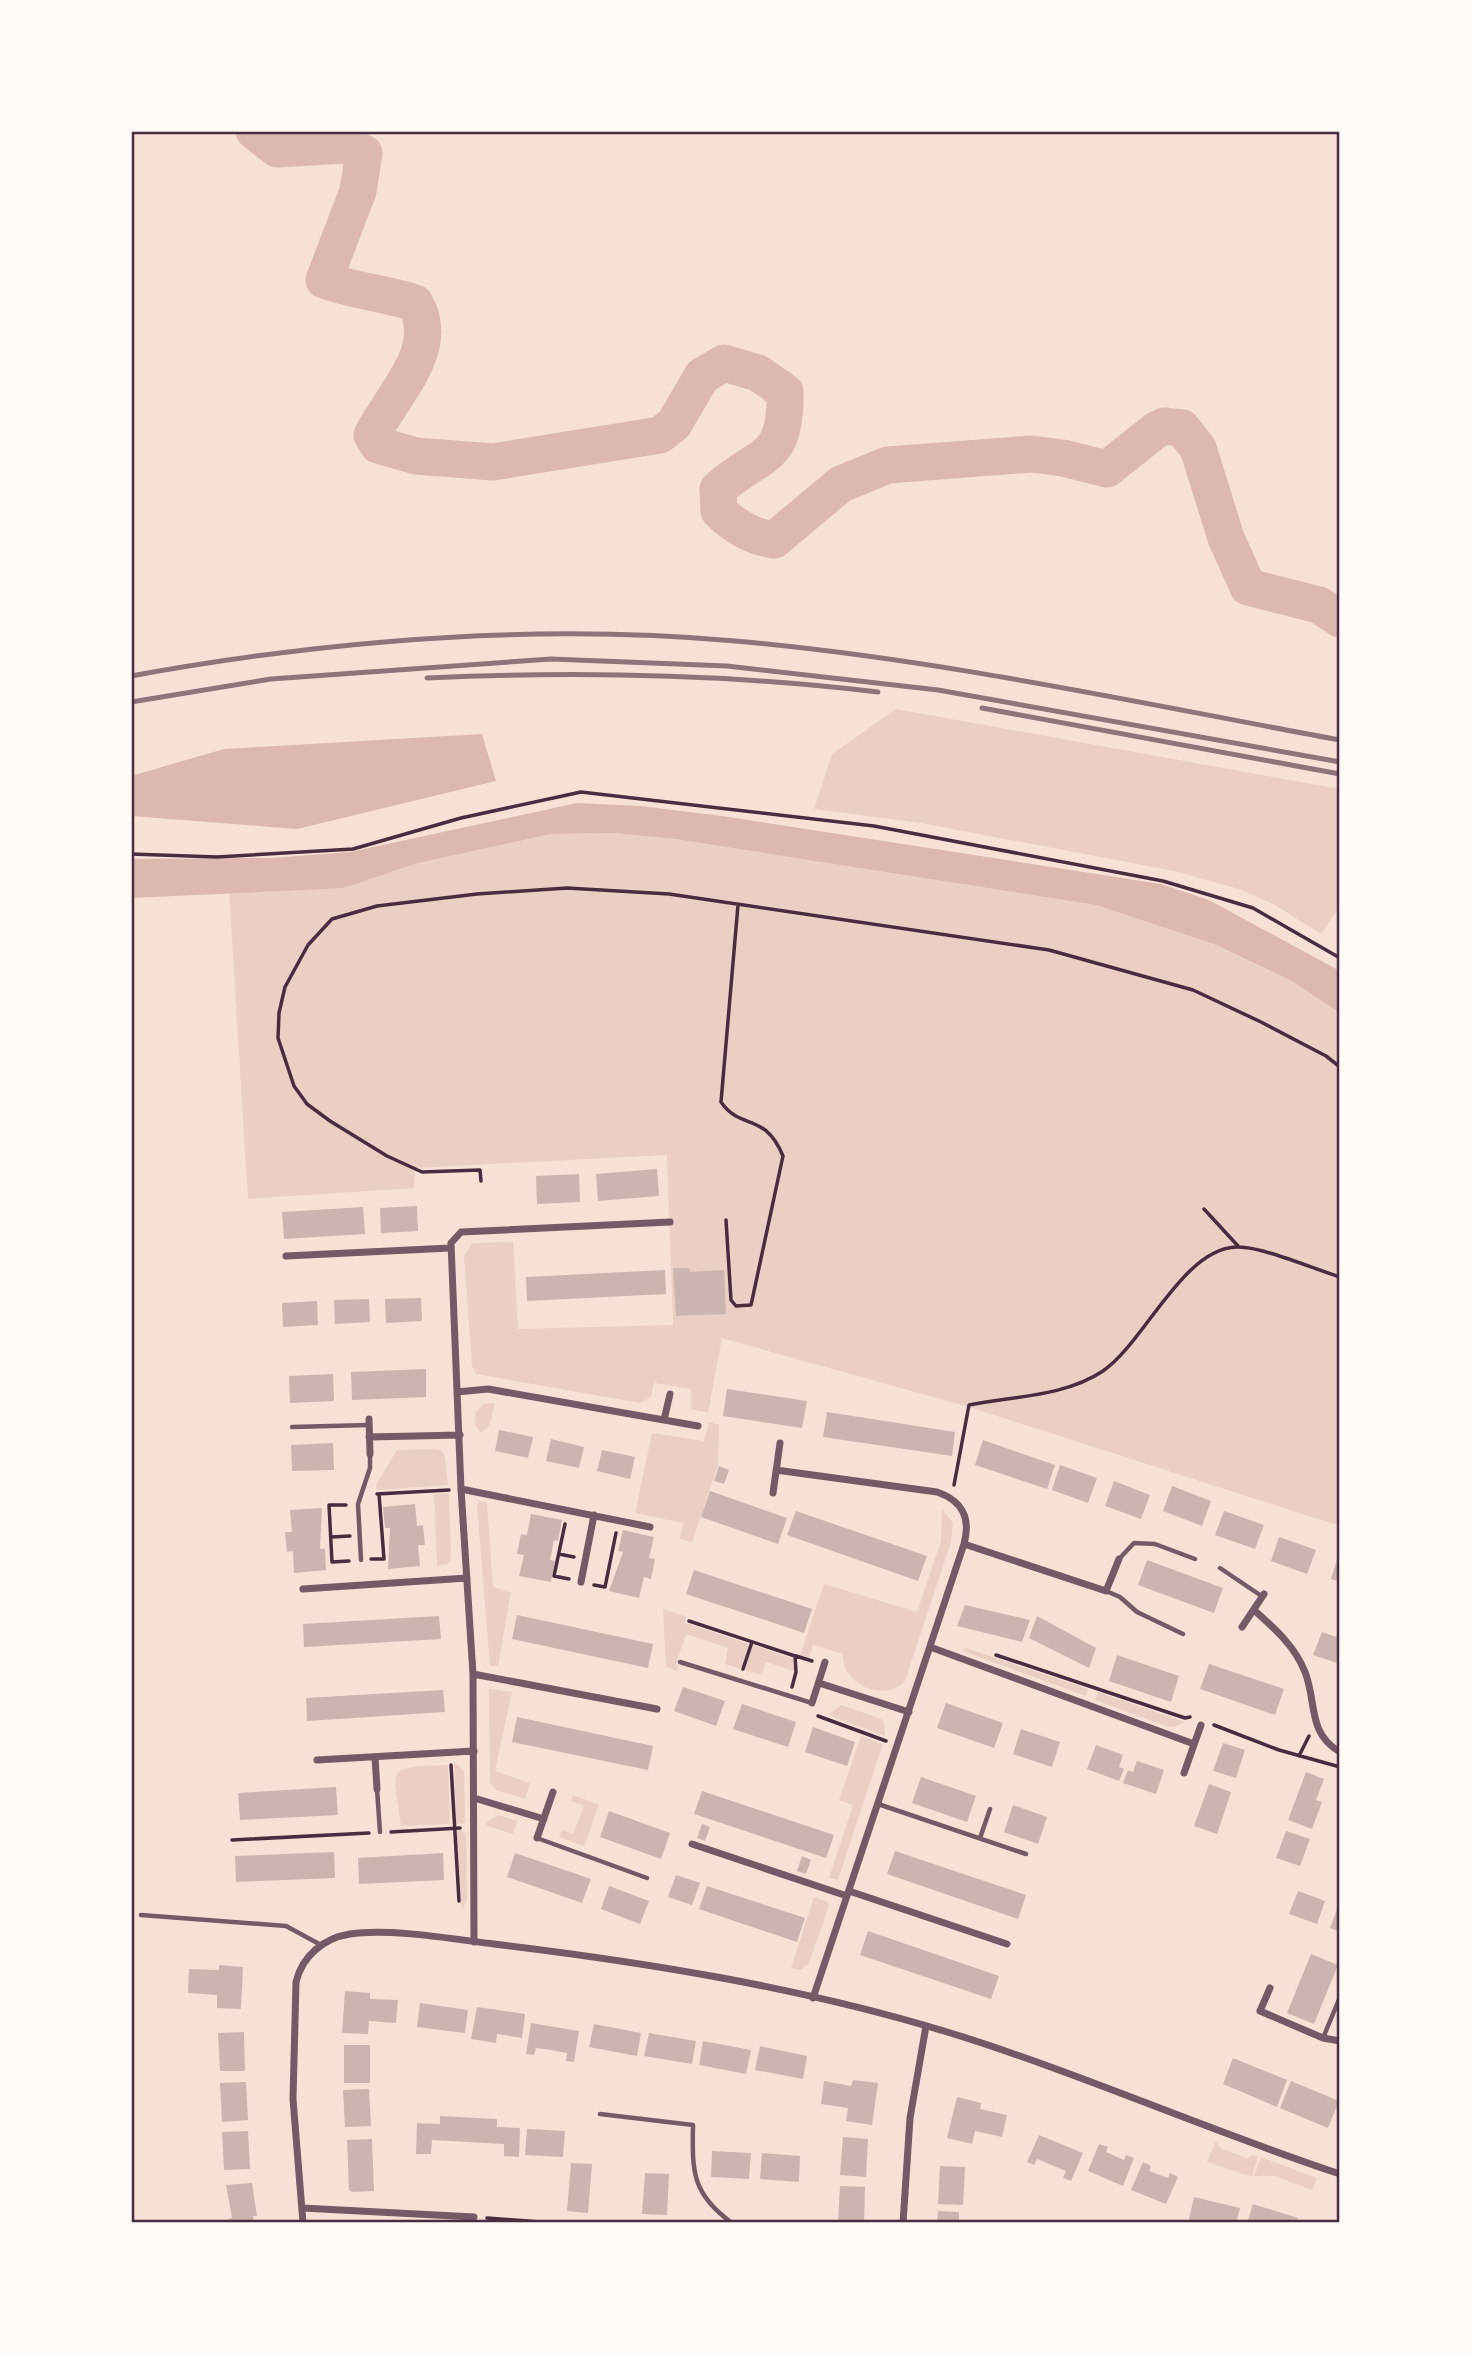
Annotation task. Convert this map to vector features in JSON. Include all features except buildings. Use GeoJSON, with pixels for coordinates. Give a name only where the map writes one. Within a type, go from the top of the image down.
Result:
{"type":"FeatureCollection","features":[{"type":"Feature","properties":{"kind":"street"},"geometry":{"type":"LineString","coordinates":[[474,1942],[473,1674],[450,1248],[454,1237],[461,1232],[670,1222]]}},
{"type":"Feature","properties":{"kind":"street"},"geometry":{"type":"LineString","coordinates":[[286,1256],[450,1248]]}},
{"type":"Feature","properties":{"kind":"street"},"geometry":{"type":"LineString","coordinates":[[457,1392],[488,1389],[698,1426]]}},
{"type":"Feature","properties":{"kind":"street"},"geometry":{"type":"LineString","coordinates":[[664,1420],[670,1394]]}},
{"type":"Feature","properties":{"kind":"street"},"geometry":{"type":"LineString","coordinates":[[369,1422],[370,1454]]}},
{"type":"Feature","properties":{"kind":"street"},"geometry":{"type":"LineString","coordinates":[[369,1437],[460,1435]]}},
{"type":"Feature","properties":{"kind":"street"},"geometry":{"type":"LineString","coordinates":[[773,1493],[780,1443]]}},
{"type":"Feature","properties":{"kind":"street"},"geometry":{"type":"LineString","coordinates":[[776,1470],[937,1492],[951,1497],[962,1509],[967,1521],[964,1544],[813,1997]]}},
{"type":"Feature","properties":{"kind":"street"},"geometry":{"type":"LineString","coordinates":[[461,1489],[650,1527]]}},
{"type":"Feature","properties":{"kind":"street"},"geometry":{"type":"LineString","coordinates":[[581,1582],[594,1515]]}},
{"type":"Feature","properties":{"kind":"street"},"geometry":{"type":"LineString","coordinates":[[964,1544],[1107,1591],[1119,1559]]}},
{"type":"Feature","properties":{"kind":"street"},"geometry":{"type":"LineString","coordinates":[[303,1589],[467,1578]]}},
{"type":"Feature","properties":{"kind":"street"},"geometry":{"type":"LineString","coordinates":[[1242,1628],[1264,1595]]}},
{"type":"Feature","properties":{"kind":"street"},"geometry":{"type":"LineString","coordinates":[[1254,1610],[1286,1640],[1305,1672],[1315,1724],[1325,1742],[1340,1752]]}},
{"type":"Feature","properties":{"kind":"street"},"geometry":{"type":"LineString","coordinates":[[930,1647],[1194,1744]]}},
{"type":"Feature","properties":{"kind":"street"},"geometry":{"type":"LineString","coordinates":[[812,1703],[825,1662]]}},
{"type":"Feature","properties":{"kind":"street"},"geometry":{"type":"LineString","coordinates":[[473,1674],[657,1709]]}},
{"type":"Feature","properties":{"kind":"street"},"geometry":{"type":"LineString","coordinates":[[819,1683],[909,1712]]}},
{"type":"Feature","properties":{"kind":"street"},"geometry":{"type":"LineString","coordinates":[[1184,1773],[1202,1723]]}},
{"type":"Feature","properties":{"kind":"street"},"geometry":{"type":"LineString","coordinates":[[317,1760],[474,1751]]}},
{"type":"Feature","properties":{"kind":"street"},"geometry":{"type":"LineString","coordinates":[[375,1757],[377,1789]]}},
{"type":"Feature","properties":{"kind":"street"},"geometry":{"type":"LineString","coordinates":[[537,1838],[553,1791]]}},
{"type":"Feature","properties":{"kind":"street"},"geometry":{"type":"LineString","coordinates":[[474,1798],[544,1819]]}},
{"type":"Feature","properties":{"kind":"street"},"geometry":{"type":"LineString","coordinates":[[692,1844],[1007,1944]]}},
{"type":"Feature","properties":{"kind":"street"},"geometry":{"type":"LineString","coordinates":[[303,2223],[293,2099],[296,1982],[299,1969],[321,1945],[350,1934],[474,1942],[659,1969],[813,1997],[926,2026],[1340,2174]]}},
{"type":"Feature","properties":{"kind":"street"},"geometry":{"type":"LineString","coordinates":[[1270,1988],[1260,2011],[1323,2038],[1340,2041]]}},
{"type":"Feature","properties":{"kind":"street"},"geometry":{"type":"LineString","coordinates":[[903,2223],[909,2129],[926,2026]]}},
{"type":"Feature","properties":{"kind":"street"},"geometry":{"type":"LineString","coordinates":[[302,2208],[474,2217]]}},
{"type":"Feature","properties":{"kind":"lane"},"geometry":{"type":"LineString","coordinates":[[292,1427],[369,1422]]}},
{"type":"Feature","properties":{"kind":"lane"},"geometry":{"type":"LineString","coordinates":[[361,1560],[358,1504],[370,1468],[370,1454]]}},
{"type":"Feature","properties":{"kind":"lane"},"geometry":{"type":"LineString","coordinates":[[1119,1559],[1134,1544],[1144,1543],[1195,1559]]}},
{"type":"Feature","properties":{"kind":"lane"},"geometry":{"type":"LineString","coordinates":[[1220,1568],[1264,1595]]}},
{"type":"Feature","properties":{"kind":"lane"},"geometry":{"type":"LineString","coordinates":[[1107,1591],[1120,1597],[1137,1612],[1183,1634]]}},
{"type":"Feature","properties":{"kind":"lane"},"geometry":{"type":"LineString","coordinates":[[680,1662],[812,1703]]}},
{"type":"Feature","properties":{"kind":"lane"},"geometry":{"type":"LineString","coordinates":[[377,1789],[380,1832]]}},
{"type":"Feature","properties":{"kind":"lane"},"geometry":{"type":"LineString","coordinates":[[878,1804],[1026,1854]]}},
{"type":"Feature","properties":{"kind":"lane"},"geometry":{"type":"LineString","coordinates":[[981,1838],[990,1809]]}},
{"type":"Feature","properties":{"kind":"lane"},"geometry":{"type":"LineString","coordinates":[[537,1838],[647,1878]]}},
{"type":"Feature","properties":{"kind":"lane"},"geometry":{"type":"LineString","coordinates":[[141,1915],[286,1926],[321,1945]]}},
{"type":"Feature","properties":{"kind":"lane"},"geometry":{"type":"LineString","coordinates":[[1323,2038],[1340,1997]]}},
{"type":"Feature","properties":{"kind":"lane"},"geometry":{"type":"LineString","coordinates":[[600,2114],[693,2125],[692,2163],[697,2182],[709,2203],[732,2223]]}},
{"type":"Feature","properties":{"kind":"path"},"geometry":{"type":"LineString","coordinates":[[131,854],[217,858],[353,849],[461,818],[581,792],[874,827],[1163,881],[1252,908],[1340,958]]}},
{"type":"Feature","properties":{"kind":"path"},"geometry":{"type":"LineString","coordinates":[[481,1181],[480,1170],[422,1172],[387,1156],[307,1104],[294,1086],[278,1038],[279,1013],[285,987],[308,945],[332,919],[377,906],[567,888],[669,894],[1049,950],[1193,990],[1261,1022],[1340,1067]]}},
{"type":"Feature","properties":{"kind":"path"},"geometry":{"type":"LineString","coordinates":[[726,1220],[731,1300],[736,1306],[751,1305],[783,1156],[767,1128],[726,1109],[721,1102],[738,905]]}},
{"type":"Feature","properties":{"kind":"path"},"geometry":{"type":"LineString","coordinates":[[1204,1209],[1238,1246],[1340,1277]]}},
{"type":"Feature","properties":{"kind":"path"},"geometry":{"type":"LineString","coordinates":[[951,1497],[969,1405],[1063,1389],[1103,1371],[1122,1354],[1207,1255],[1238,1246]]}},
{"type":"Feature","properties":{"kind":"path"},"geometry":{"type":"LineString","coordinates":[[361,1495],[461,1489]]}},
{"type":"Feature","properties":{"kind":"path"},"geometry":{"type":"LineString","coordinates":[[379,1494],[379,1505]]}},
{"type":"Feature","properties":{"kind":"path"},"geometry":{"type":"LineString","coordinates":[[689,1621],[805,1659]]}},
{"type":"Feature","properties":{"kind":"path"},"geometry":{"type":"LineString","coordinates":[[743,1669],[752,1642]]}},
{"type":"Feature","properties":{"kind":"path"},"geometry":{"type":"LineString","coordinates":[[984,1651],[1185,1718],[1189,1716],[1202,1723],[1299,1756],[1340,1767]]}},
{"type":"Feature","properties":{"kind":"path"},"geometry":{"type":"LineString","coordinates":[[789,1695],[796,1672],[795,1656]]}},
{"type":"Feature","properties":{"kind":"path"},"geometry":{"type":"LineString","coordinates":[[812,1703],[819,1716],[898,1745]]}},
{"type":"Feature","properties":{"kind":"path"},"geometry":{"type":"LineString","coordinates":[[1299,1756],[1315,1724]]}},
{"type":"Feature","properties":{"kind":"path"},"geometry":{"type":"LineString","coordinates":[[451,1753],[459,1903]]}},
{"type":"Feature","properties":{"kind":"path"},"geometry":{"type":"LineString","coordinates":[[232,1840],[474,1827]]}},
{"type":"Feature","properties":{"kind":"path"},"geometry":{"type":"LineString","coordinates":[[474,2217],[554,2223]]}},
{"type":"Feature","properties":{"kind":"shaded area"},"geometry":{"type":"Polygon","coordinates":[[[896,709],[1340,789],[1340,906],[1321,934],[1275,905],[1239,889],[1174,871],[921,823],[814,809],[832,754],[896,709]]]}},
{"type":"Feature","properties":{"kind":"shaded area"},"geometry":{"type":"Polygon","coordinates":[[[482,734],[496,781],[297,829],[131,816],[131,776],[224,749],[482,734]]]}},
{"type":"Feature","properties":{"kind":"shaded area"},"geometry":{"type":"Polygon","coordinates":[[[577,803],[640,806],[722,816],[1161,884],[1209,900],[1340,971],[1340,1013],[1290,980],[1214,944],[1096,905],[675,839],[615,833],[551,834],[418,863],[344,888],[131,898],[131,859],[271,858],[350,852],[577,803]]]}},
{"type":"Feature","properties":{"kind":"shaded area"},"geometry":{"type":"Polygon","coordinates":[[[615,833],[675,839],[1096,905],[1214,944],[1290,980],[1340,1013],[1340,1526],[972,1408],[722,1338],[708,1413],[691,1409],[691,1389],[654,1383],[651,1397],[640,1403],[476,1374],[472,1366],[464,1256],[472,1243],[513,1242],[518,1329],[673,1325],[667,1155],[415,1168],[414,1188],[248,1199],[229,891],[344,888],[418,863],[551,834],[615,833]]]}},
{"type":"Feature","properties":{"kind":"shaded area"},"geometry":{"type":"Polygon","coordinates":[[[495,1403],[490,1424],[481,1433],[475,1425],[475,1413],[483,1404],[495,1403]]]}},
{"type":"Feature","properties":{"kind":"shaded area"},"geometry":{"type":"Polygon","coordinates":[[[709,1422],[719,1425],[718,1466],[692,1542],[680,1539],[683,1523],[635,1513],[652,1433],[704,1441],[709,1422]]]}},
{"type":"Feature","properties":{"kind":"shaded area"},"geometry":{"type":"Polygon","coordinates":[[[397,1450],[442,1451],[445,1457],[448,1485],[377,1490],[376,1484],[397,1450]]]}},
{"type":"Feature","properties":{"kind":"shaded area"},"geometry":{"type":"Polygon","coordinates":[[[449,1493],[451,1560],[447,1564],[437,1566],[434,1494],[449,1493]]]}},
{"type":"Feature","properties":{"kind":"shaded area"},"geometry":{"type":"Polygon","coordinates":[[[480,1501],[487,1503],[493,1587],[511,1592],[498,1666],[490,1666],[477,1504],[480,1501]]]}},
{"type":"Feature","properties":{"kind":"shaded area"},"geometry":{"type":"Polygon","coordinates":[[[942,1509],[953,1523],[951,1542],[905,1681],[897,1687],[876,1690],[856,1682],[844,1665],[843,1654],[813,1645],[809,1658],[800,1655],[824,1584],[917,1612],[941,1541],[942,1509]]]}},
{"type":"Feature","properties":{"kind":"shaded area"},"geometry":{"type":"Polygon","coordinates":[[[663,1609],[686,1616],[685,1623],[749,1644],[741,1669],[725,1664],[728,1648],[686,1634],[676,1664],[679,1666],[677,1671],[666,1667],[663,1609]]]}},
{"type":"Feature","properties":{"kind":"shaded area"},"geometry":{"type":"Polygon","coordinates":[[[753,1645],[793,1659],[794,1671],[766,1662],[761,1675],[745,1670],[753,1645]]]}},
{"type":"Feature","properties":{"kind":"shaded area"},"geometry":{"type":"Polygon","coordinates":[[[966,1648],[1088,1689],[1086,1696],[962,1651],[966,1648]]]}},
{"type":"Feature","properties":{"kind":"shaded area"},"geometry":{"type":"Polygon","coordinates":[[[489,1689],[512,1692],[495,1771],[530,1783],[525,1799],[496,1790],[490,1783],[489,1689]]]}},
{"type":"Feature","properties":{"kind":"shaded area"},"geometry":{"type":"Polygon","coordinates":[[[1098,1692],[1185,1722],[1173,1727],[1165,1726],[1095,1700],[1098,1692]]]}},
{"type":"Feature","properties":{"kind":"shaded area"},"geometry":{"type":"Polygon","coordinates":[[[841,1705],[884,1721],[885,1736],[828,1715],[841,1705]]]}},
{"type":"Feature","properties":{"kind":"shaded area"},"geometry":{"type":"Polygon","coordinates":[[[861,1736],[883,1744],[838,1880],[829,1878],[853,1805],[839,1800],[861,1736]]]}},
{"type":"Feature","properties":{"kind":"shaded area"},"geometry":{"type":"Polygon","coordinates":[[[454,1762],[464,1771],[465,1823],[456,1824],[454,1762]]]}},
{"type":"Feature","properties":{"kind":"shaded area"},"geometry":{"type":"Polygon","coordinates":[[[448,1765],[450,1824],[401,1826],[395,1781],[398,1774],[413,1767],[448,1765]]]}},
{"type":"Feature","properties":{"kind":"shaded area"},"geometry":{"type":"Polygon","coordinates":[[[573,1795],[599,1805],[584,1846],[559,1837],[562,1830],[573,1834],[584,1806],[571,1801],[573,1795]]]}},
{"type":"Feature","properties":{"kind":"shaded area"},"geometry":{"type":"Polygon","coordinates":[[[498,1815],[517,1821],[513,1834],[487,1826],[486,1822],[498,1815]]]}},
{"type":"Feature","properties":{"kind":"shaded area"},"geometry":{"type":"Polygon","coordinates":[[[462,1830],[466,1835],[467,1900],[462,1910],[456,1831],[462,1830]]]}},
{"type":"Feature","properties":{"kind":"shaded area"},"geometry":{"type":"Polygon","coordinates":[[[814,1897],[827,1902],[829,1906],[809,1963],[801,1970],[791,1968],[814,1897]]]}},
{"type":"Feature","properties":{"kind":"shaded area"},"geometry":{"type":"Polygon","coordinates":[[[1216,2141],[1220,2148],[1247,2158],[1252,2155],[1258,2157],[1252,2177],[1207,2162],[1216,2141]]]}},
{"type":"Feature","properties":{"kind":"shaded area"},"geometry":{"type":"Polygon","coordinates":[[[1261,2157],[1317,2178],[1312,2190],[1275,2176],[1254,2176],[1261,2157]]]}},
{"type":"Feature","properties":{"kind":"waterway"},"geometry":{"type":"LineString","coordinates":[[254,131],[277,149],[345,145],[364,153],[358,191],[324,280],[415,303],[422,320],[419,354],[402,388],[372,435],[378,445],[416,456],[493,462],[660,435],[674,424],[702,376],[724,363],[758,373],[785,392],[784,415],[776,444],[759,460],[718,489],[719,511],[725,517],[751,534],[774,540],[841,484],[888,465],[1031,454],[1063,458],[1107,469],[1156,430],[1164,426],[1182,428],[1198,448],[1226,538],[1248,587],[1319,605],[1340,619]]}},
{"type":"Feature","properties":{"kind":"railway"},"geometry":{"type":"LineString","coordinates":[[131,676],[281,653],[432,638],[584,634],[659,636],[811,649],[963,670],[1340,740]]}},
{"type":"Feature","properties":{"kind":"railway"},"geometry":{"type":"LineString","coordinates":[[131,702],[271,679],[551,659],[727,666],[938,690],[1340,762]]}},
{"type":"Feature","properties":{"kind":"railway"},"geometry":{"type":"LineString","coordinates":[[427,678],[653,676],[765,681],[878,692]]}},
{"type":"Feature","properties":{"kind":"railway"},"geometry":{"type":"LineString","coordinates":[[982,708],[1340,774]]}}]}
